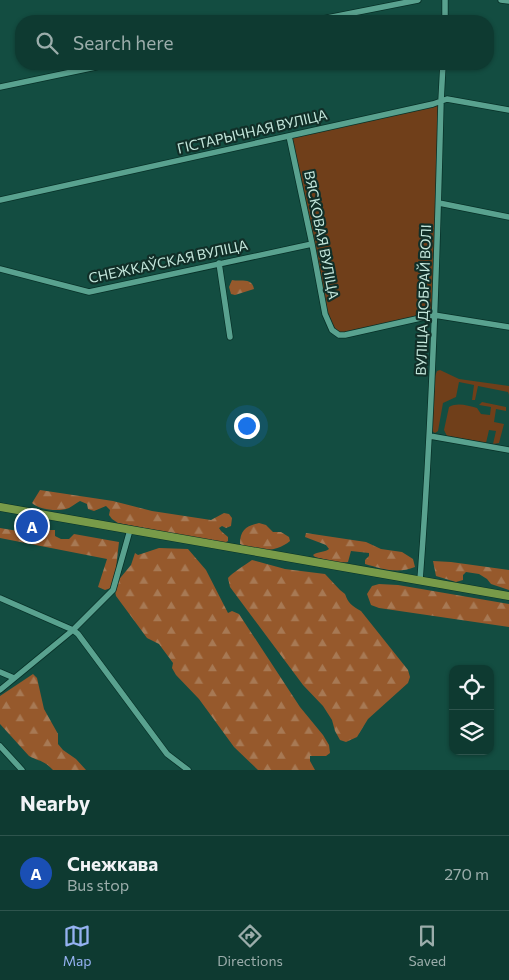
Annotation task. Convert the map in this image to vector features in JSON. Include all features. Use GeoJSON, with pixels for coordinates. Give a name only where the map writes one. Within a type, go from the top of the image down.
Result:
{"type":"FeatureCollection","features":[{"type":"Feature","properties":{"kind":"main road"},"geometry":{"type":"LineString","coordinates":[[0,507],[509,596]]}},
{"type":"Feature","properties":{"kind":"street"},"geometry":{"type":"LineString","coordinates":[[342,15],[418,0]]}},
{"type":"Feature","properties":{"kind":"street"},"geometry":{"type":"LineString","coordinates":[[444,15],[445,0]]}},
{"type":"Feature","properties":{"kind":"street"},"geometry":{"type":"LineString","coordinates":[[501,0],[509,1]]}},
{"type":"Feature","properties":{"kind":"street"},"geometry":{"type":"LineString","coordinates":[[0,87],[81,70]]}},
{"type":"Feature","properties":{"kind":"street","name":"ВУЛІЦА ДОБРАЙ ВОЛІ"},"geometry":{"type":"LineString","coordinates":[[420,580],[430,436],[443,70]]}},
{"type":"Feature","properties":{"kind":"street","name":"ГІСТАРЫЧНАЯ ВУЛІЦА"},"geometry":{"type":"LineString","coordinates":[[0,200],[447,99],[509,110]]}},
{"type":"Feature","properties":{"kind":"street","name":"ВЯСКОВАЯ ВУЛІЦА"},"geometry":{"type":"LineString","coordinates":[[289,136],[325,314],[332,330],[339,335],[434,315]]}},
{"type":"Feature","properties":{"kind":"street"},"geometry":{"type":"LineString","coordinates":[[439,203],[509,217]]}},
{"type":"Feature","properties":{"kind":"street","name":"СНЕЖКАЎСКАЯ ВУЛІЦА"},"geometry":{"type":"LineString","coordinates":[[0,269],[89,292],[312,244]]}},
{"type":"Feature","properties":{"kind":"street"},"geometry":{"type":"LineString","coordinates":[[219,263],[230,337]]}},
{"type":"Feature","properties":{"kind":"street"},"geometry":{"type":"LineString","coordinates":[[434,315],[509,327]]}},
{"type":"Feature","properties":{"kind":"street"},"geometry":{"type":"LineString","coordinates":[[430,436],[509,450]]}},
{"type":"Feature","properties":{"kind":"street"},"geometry":{"type":"LineString","coordinates":[[0,690],[73,630],[113,590],[130,530]]}},
{"type":"Feature","properties":{"kind":"street"},"geometry":{"type":"LineString","coordinates":[[0,598],[73,630],[92,652],[167,754],[188,770]]}},
{"type":"Feature","properties":{"kind":"street"},"geometry":{"type":"LineString","coordinates":[[0,672],[14,678]]}},
{"type":"Feature","properties":{"kind":"street"},"geometry":{"type":"LineString","coordinates":[[0,746],[22,770]]}},
{"type":"Feature","properties":{"kind":"shaded area"},"geometry":{"type":"Polygon","coordinates":[[[441,101],[434,315],[339,335],[330,326],[289,136],[441,101]]]}},
{"type":"Feature","properties":{"kind":"shaded area"},"geometry":{"type":"Polygon","coordinates":[[[440,370],[459,379],[509,386],[509,395],[508,392],[478,386],[475,400],[472,400],[474,385],[459,382],[456,397],[443,403],[438,431],[435,433],[432,431],[435,376],[437,371],[440,370]]]}},
{"type":"Feature","properties":{"kind":"shaded area"},"geometry":{"type":"Polygon","coordinates":[[[482,402],[506,407],[506,411],[496,409],[494,422],[504,424],[499,443],[493,444],[496,431],[489,430],[486,443],[447,436],[444,430],[449,407],[467,405],[477,408],[481,414],[490,415],[491,407],[479,405],[482,402]]]}},
{"type":"Feature","properties":{"kind":"green space"},"geometry":{"type":"Polygon","coordinates":[[[232,280],[248,281],[253,285],[254,289],[235,295],[231,294],[229,287],[232,280]]]}},
{"type":"Feature","properties":{"kind":"green space"},"geometry":{"type":"Polygon","coordinates":[[[40,490],[113,501],[152,511],[211,520],[224,513],[229,514],[232,518],[231,526],[219,528],[228,537],[228,541],[224,543],[118,523],[109,515],[110,510],[106,506],[94,511],[88,509],[87,504],[80,501],[65,509],[44,509],[32,503],[40,490]]]}},
{"type":"Feature","properties":{"kind":"green space"},"geometry":{"type":"Polygon","coordinates":[[[259,523],[266,525],[273,532],[281,532],[289,537],[290,541],[279,548],[266,550],[252,549],[240,544],[241,535],[245,529],[259,523]]]}},
{"type":"Feature","properties":{"kind":"green space"},"geometry":{"type":"Polygon","coordinates":[[[0,528],[42,535],[47,530],[55,530],[55,536],[61,539],[69,539],[74,534],[119,542],[115,577],[111,588],[105,590],[98,587],[107,559],[0,538],[0,528]]]}},
{"type":"Feature","properties":{"kind":"green space"},"geometry":{"type":"Polygon","coordinates":[[[306,533],[366,542],[381,549],[402,552],[413,559],[415,567],[402,570],[378,568],[365,564],[369,553],[351,551],[348,562],[339,563],[315,557],[313,555],[329,549],[326,545],[305,537],[306,533]]]}},
{"type":"Feature","properties":{"kind":"green space"},"geometry":{"type":"Polygon","coordinates":[[[159,548],[188,549],[206,570],[228,613],[232,611],[239,614],[300,707],[329,745],[330,753],[326,756],[310,756],[310,761],[315,770],[258,770],[234,747],[199,699],[176,675],[172,668],[173,663],[159,644],[147,638],[116,596],[116,583],[131,565],[135,553],[138,555],[159,548]]]}},
{"type":"Feature","properties":{"kind":"green space"},"geometry":{"type":"Polygon","coordinates":[[[252,560],[285,569],[325,574],[345,594],[351,604],[361,611],[408,670],[410,677],[408,683],[368,719],[357,737],[346,742],[340,740],[332,720],[323,706],[303,685],[230,587],[228,578],[252,560]]]}},
{"type":"Feature","properties":{"kind":"green space"},"geometry":{"type":"Polygon","coordinates":[[[433,561],[509,570],[509,590],[491,584],[479,574],[466,572],[463,575],[463,580],[456,582],[436,576],[433,561]]]}},
{"type":"Feature","properties":{"kind":"green space"},"geometry":{"type":"Polygon","coordinates":[[[379,584],[398,585],[509,604],[509,627],[379,608],[371,605],[367,594],[372,586],[379,584]]]}},
{"type":"Feature","properties":{"kind":"green space"},"geometry":{"type":"Polygon","coordinates":[[[33,674],[37,678],[44,709],[58,734],[58,744],[86,770],[53,770],[43,762],[29,756],[0,724],[0,696],[33,674]]]}},
{"type":"Feature","properties":{"kind":"place","name":"Снежкава"},"geometry":{"type":"Point","coordinates":[32,526]}}]}
